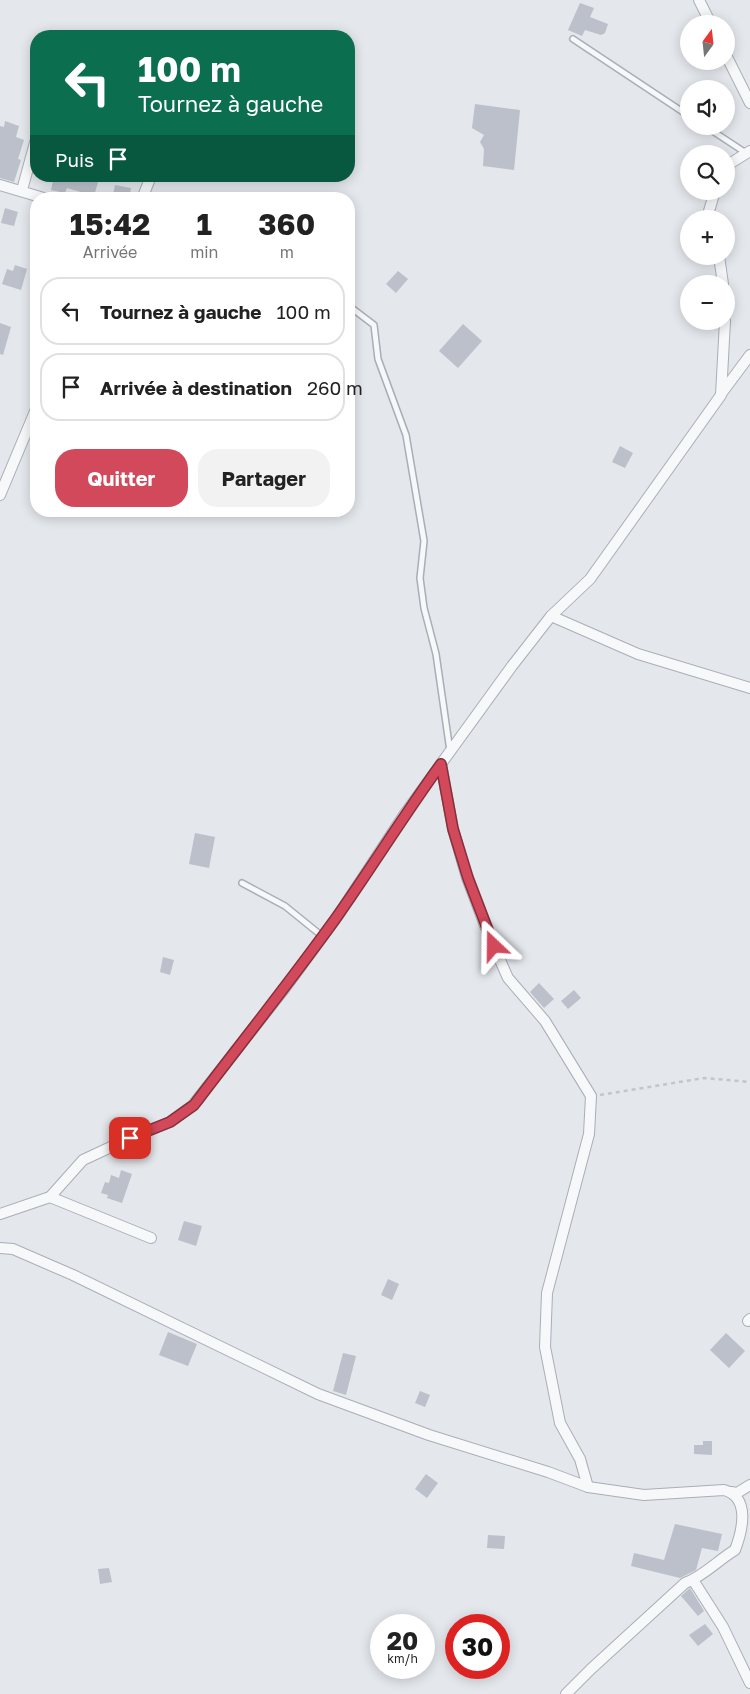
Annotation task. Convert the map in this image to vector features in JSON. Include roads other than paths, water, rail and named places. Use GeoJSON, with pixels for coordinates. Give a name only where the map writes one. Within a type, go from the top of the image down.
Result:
{"type":"FeatureCollection","features":[{"type":"Feature","properties":{"kind":"street"},"geometry":{"type":"LineString","coordinates":[[699,0],[706,15]]}},
{"type":"Feature","properties":{"kind":"street"},"geometry":{"type":"LineString","coordinates":[[734,70],[750,103]]}},
{"type":"Feature","properties":{"kind":"street"},"geometry":{"type":"LineString","coordinates":[[735,160],[748,152]]}},
{"type":"Feature","properties":{"kind":"street"},"geometry":{"type":"LineString","coordinates":[[22,190],[30,161]]}},
{"type":"Feature","properties":{"kind":"street"},"geometry":{"type":"LineString","coordinates":[[0,185],[30,193]]}},
{"type":"Feature","properties":{"kind":"street"},"geometry":{"type":"LineString","coordinates":[[721,395],[725,330]]}},
{"type":"Feature","properties":{"kind":"street"},"geometry":{"type":"LineString","coordinates":[[0,1214],[50,1197],[83,1160],[170,1122],[194,1105],[285,988],[404,815],[512,666],[551,616],[590,579],[750,355]]}},
{"type":"Feature","properties":{"kind":"street"},"geometry":{"type":"LineString","coordinates":[[0,495],[30,423]]}},
{"type":"Feature","properties":{"kind":"street"},"geometry":{"type":"LineString","coordinates":[[551,616],[638,654],[750,688]]}},
{"type":"Feature","properties":{"kind":"street"},"geometry":{"type":"LineString","coordinates":[[441,764],[453,829],[468,878],[508,978],[545,1021],[591,1096],[589,1134],[547,1292],[545,1347],[560,1423],[580,1459],[588,1487]]}},
{"type":"Feature","properties":{"kind":"street"},"geometry":{"type":"LineString","coordinates":[[50,1197],[151,1238]]}},
{"type":"Feature","properties":{"kind":"street"},"geometry":{"type":"LineString","coordinates":[[0,1248],[14,1250],[73,1275],[318,1394],[429,1435],[548,1472],[588,1487],[644,1495],[724,1490],[737,1493],[750,1485]]}},
{"type":"Feature","properties":{"kind":"street"},"geometry":{"type":"LineString","coordinates":[[566,1694],[685,1583],[693,1580],[735,1550],[746,1533],[744,1510],[738,1497],[731,1492]]}},
{"type":"Feature","properties":{"kind":"street"},"geometry":{"type":"LineString","coordinates":[[693,1580],[723,1627],[750,1683]]}},
{"type":"Feature","properties":{"kind":"lane"},"geometry":{"type":"LineString","coordinates":[[573,40],[680,110]]}},
{"type":"Feature","properties":{"kind":"lane"},"geometry":{"type":"LineString","coordinates":[[720,135],[748,152]]}},
{"type":"Feature","properties":{"kind":"lane"},"geometry":{"type":"LineString","coordinates":[[355,311],[374,325],[378,359],[406,435],[424,541],[420,578],[424,608],[436,654],[450,751]]}},
{"type":"Feature","properties":{"kind":"lane"},"geometry":{"type":"LineString","coordinates":[[242,883],[285,906],[322,936]]}}]}
